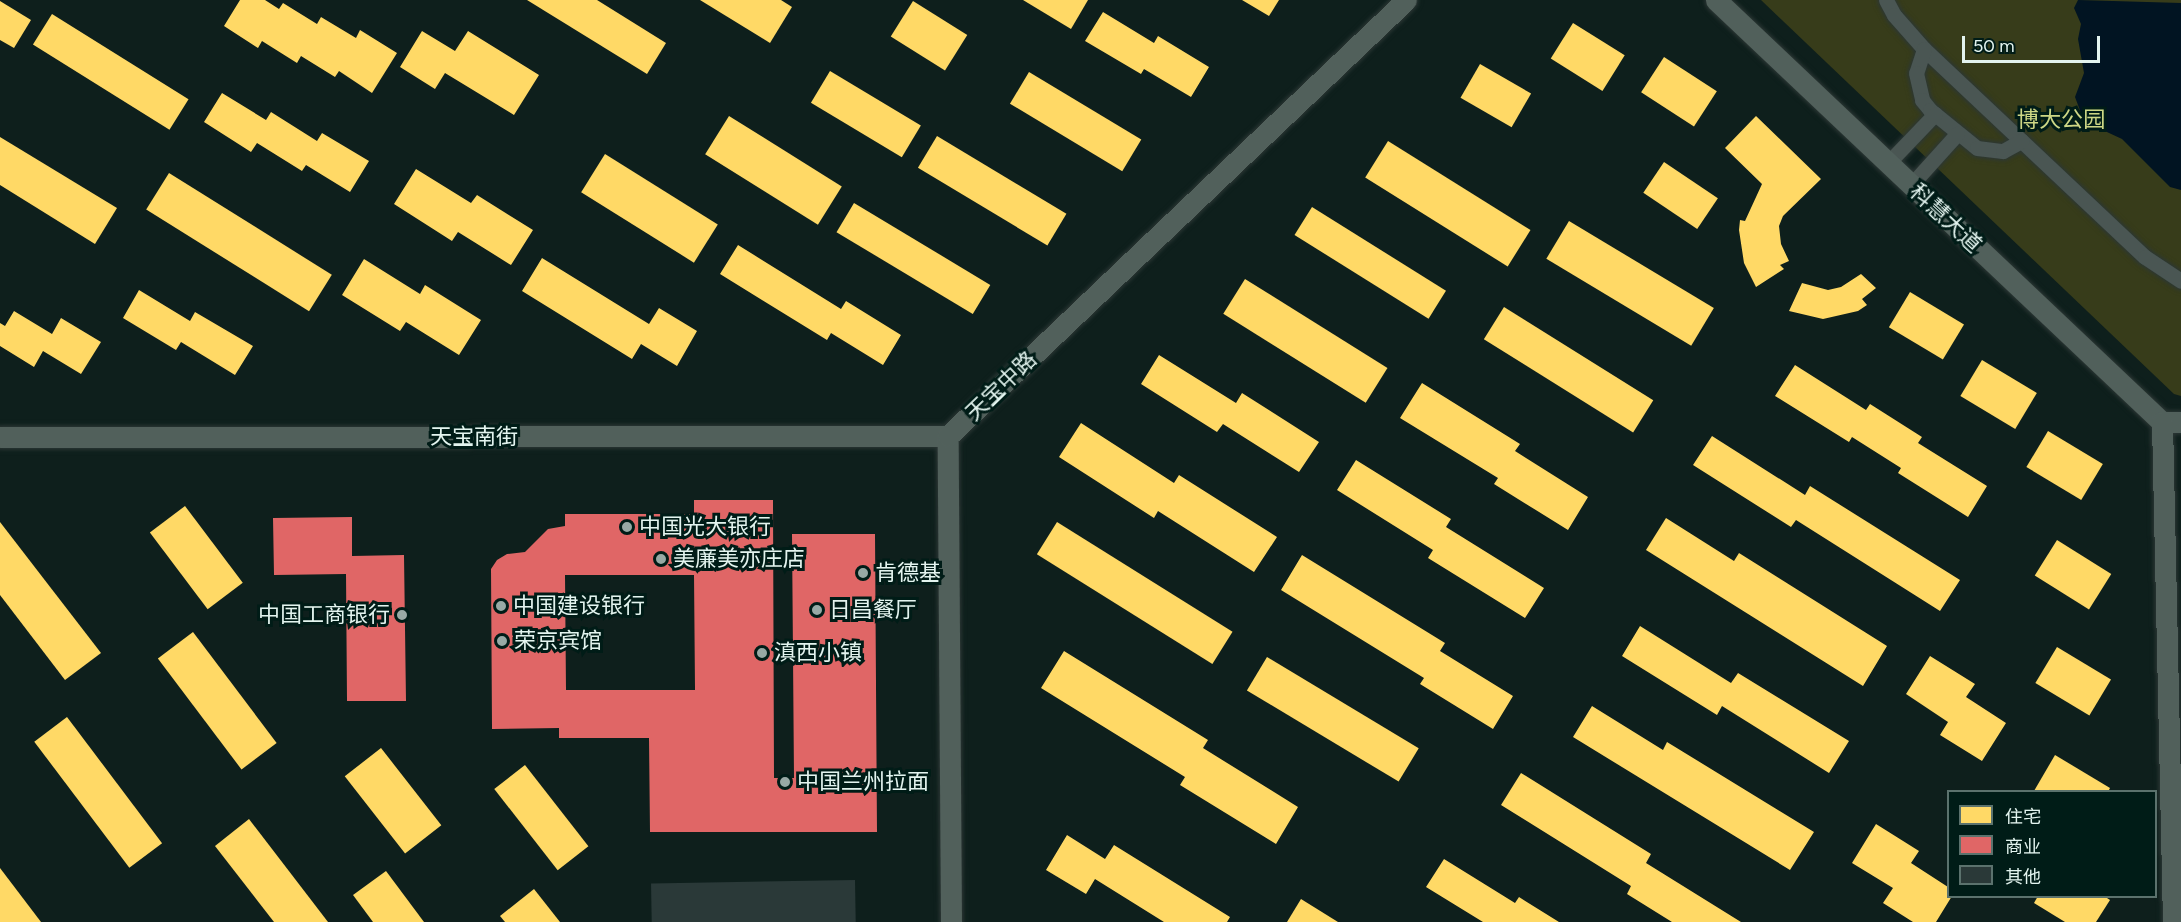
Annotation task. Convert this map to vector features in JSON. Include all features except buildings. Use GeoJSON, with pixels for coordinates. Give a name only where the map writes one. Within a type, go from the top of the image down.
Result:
{"type":"FeatureCollection","features":[{"type":"Feature","properties":{"kind":"street","name":"天宝中路"},"geometry":{"type":"LineString","coordinates":[[951,922],[948,436],[1406,0]]}},
{"type":"Feature","properties":{"kind":"street","name":"科慧大道"},"geometry":{"type":"LineString","coordinates":[[1716,0],[1911,185],[2172,422]]}},
{"type":"Feature","properties":{"kind":"street"},"geometry":{"type":"LineString","coordinates":[[1886,0],[1894,15],[1924,50],[2145,256],[2181,281]]}},
{"type":"Feature","properties":{"kind":"street"},"geometry":{"type":"LineString","coordinates":[[1924,50],[1916,73],[1918,88],[1935,114],[1967,143],[1990,152],[2003,151],[2022,141]]}},
{"type":"Feature","properties":{"kind":"street"},"geometry":{"type":"LineString","coordinates":[[1888,163],[1935,114]]}},
{"type":"Feature","properties":{"kind":"street"},"geometry":{"type":"LineString","coordinates":[[1911,185],[1957,134]]}},
{"type":"Feature","properties":{"kind":"street"},"geometry":{"type":"LineString","coordinates":[[2172,422],[2173,922]]}},
{"type":"Feature","properties":{"kind":"street","name":"天宝南街"},"geometry":{"type":"LineString","coordinates":[[0,437],[948,436]]}},
{"type":"Feature","properties":{"kind":"green space","name":"博大公园"},"geometry":{"type":"Polygon","coordinates":[[[1761,0],[2181,0],[2181,396],[2174,394],[1761,0]]]}},
{"type":"Feature","properties":{"kind":"water"},"geometry":{"type":"Polygon","coordinates":[[[2078,0],[2181,3],[2181,190],[2170,187],[2122,139],[2094,126],[2081,113],[2075,97],[2084,73],[2078,39],[2081,24],[2074,8],[2078,0]]]}},
{"type":"Feature","properties":{"kind":"place","name":"中国光大银行"},"geometry":{"type":"Point","coordinates":[627,527]}},
{"type":"Feature","properties":{"kind":"place","name":"美廉美亦庄店"},"geometry":{"type":"Point","coordinates":[661,559]}},
{"type":"Feature","properties":{"kind":"place","name":"肯德基"},"geometry":{"type":"Point","coordinates":[863,573]}},
{"type":"Feature","properties":{"kind":"place","name":"中国建设银行"},"geometry":{"type":"Point","coordinates":[501,606]}},
{"type":"Feature","properties":{"kind":"place","name":"日昌餐厅"},"geometry":{"type":"Point","coordinates":[817,610]}},
{"type":"Feature","properties":{"kind":"place","name":"中国工商银行"},"geometry":{"type":"Point","coordinates":[402,615]}},
{"type":"Feature","properties":{"kind":"place","name":"荣京宾馆"},"geometry":{"type":"Point","coordinates":[502,641]}},
{"type":"Feature","properties":{"kind":"place","name":"滇西小镇"},"geometry":{"type":"Point","coordinates":[762,653]}},
{"type":"Feature","properties":{"kind":"place","name":"中国兰州拉面"},"geometry":{"type":"Point","coordinates":[785,782]}}]}
